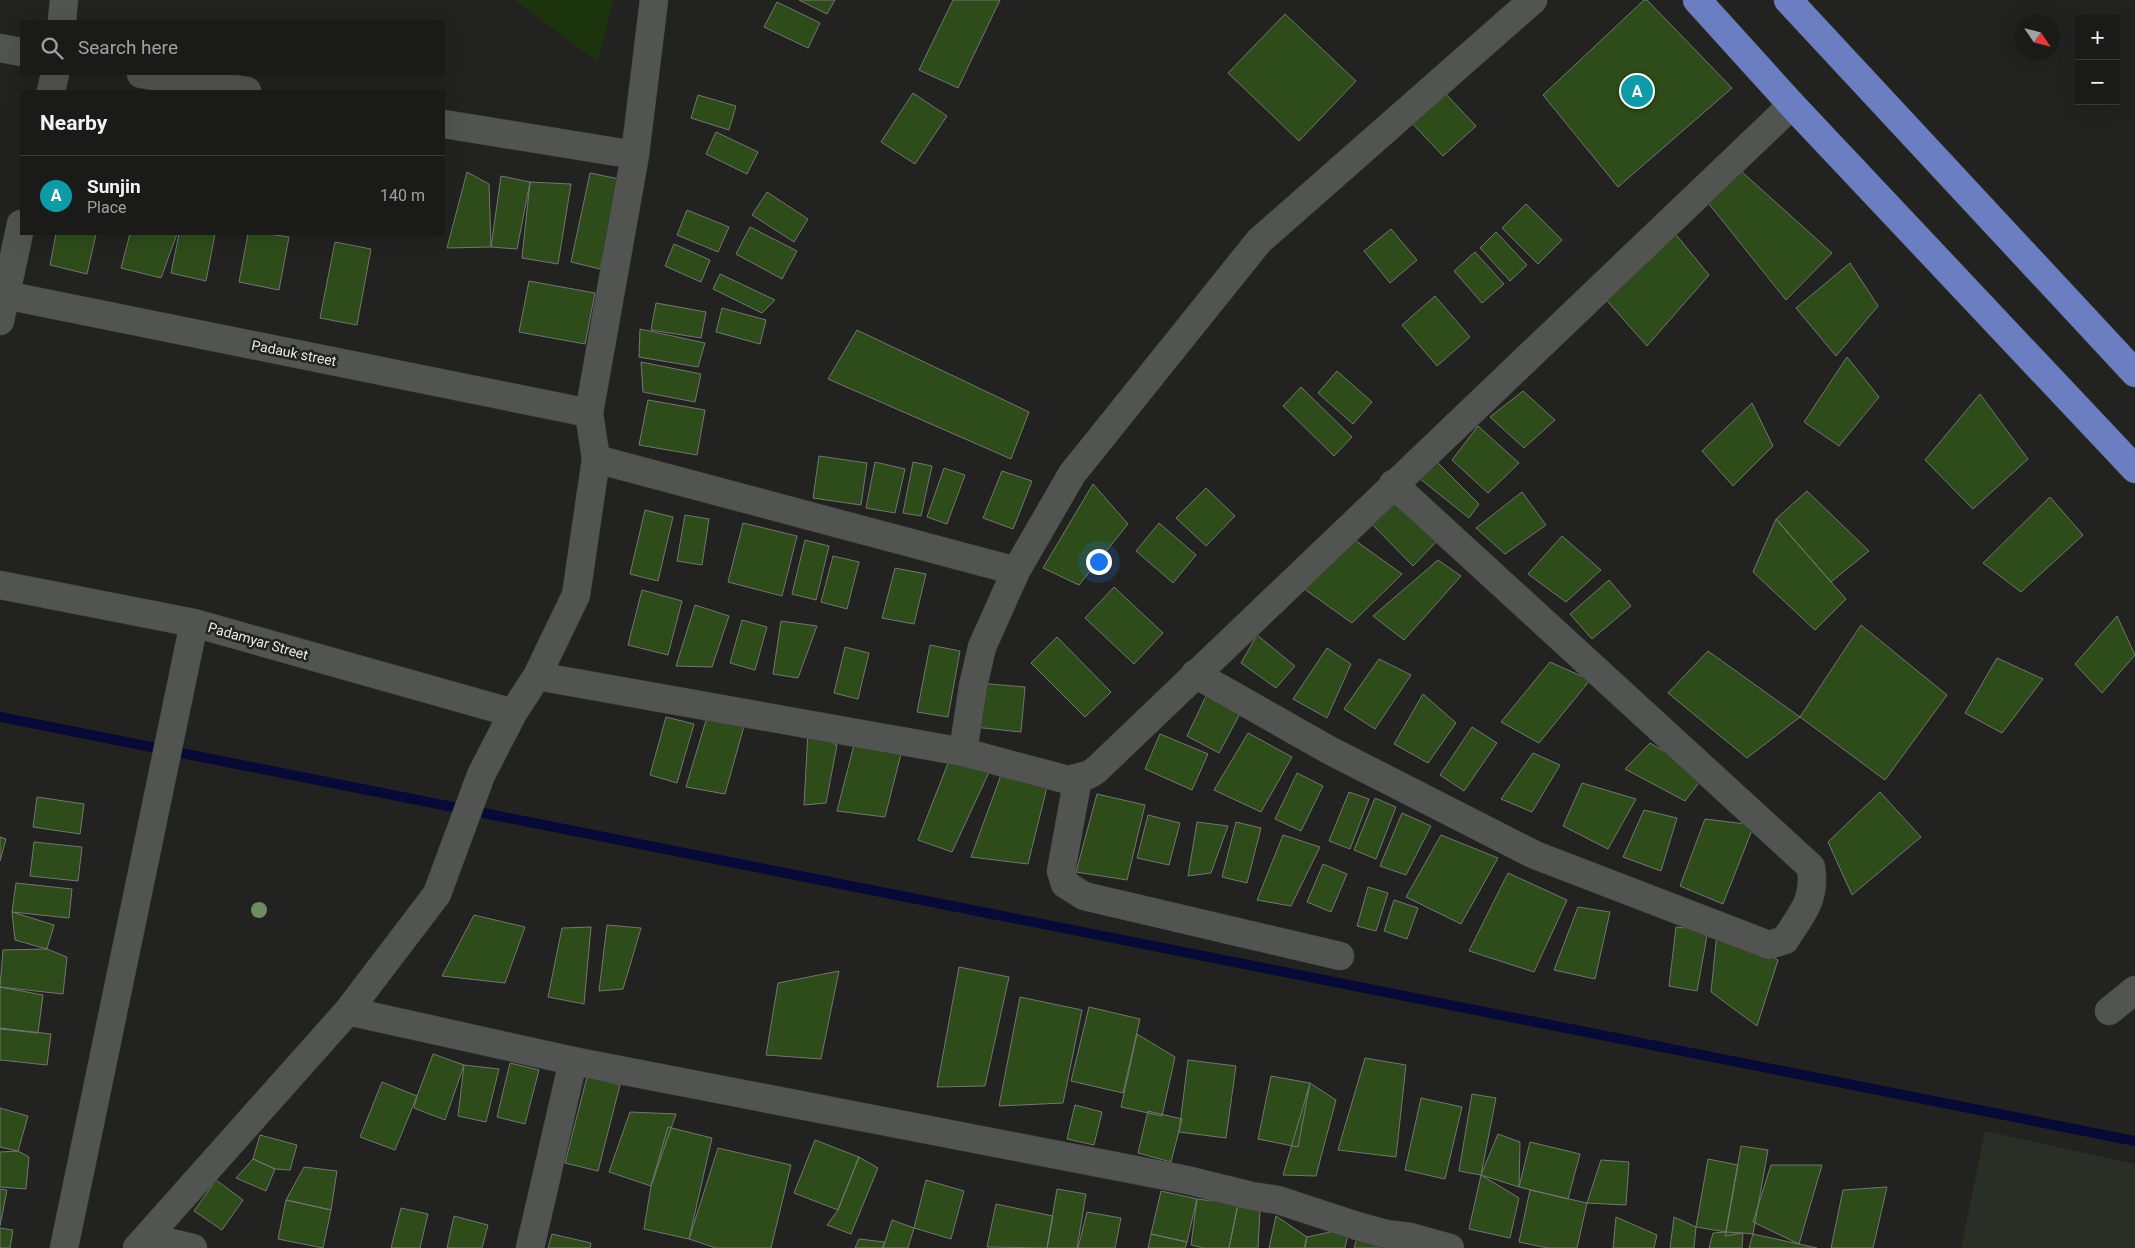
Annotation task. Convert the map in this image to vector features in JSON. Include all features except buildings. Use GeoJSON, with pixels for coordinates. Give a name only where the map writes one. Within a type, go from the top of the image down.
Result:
{"type":"FeatureCollection","features":[{"type":"Feature","properties":{"kind":"highway"},"geometry":{"type":"LineString","coordinates":[[1697,0],[1792,105],[2135,469]]}},
{"type":"Feature","properties":{"kind":"highway"},"geometry":{"type":"LineString","coordinates":[[1788,0],[2135,373]]}},
{"type":"Feature","properties":{"kind":"street"},"geometry":{"type":"LineString","coordinates":[[62,20],[64,0]]}},
{"type":"Feature","properties":{"kind":"street"},"geometry":{"type":"LineString","coordinates":[[142,1243],[348,1011],[437,894],[481,774],[513,713],[537,676],[576,595],[596,459],[589,413],[635,155],[654,0]]}},
{"type":"Feature","properties":{"kind":"street"},"geometry":{"type":"LineString","coordinates":[[964,752],[973,686],[982,647],[1016,571],[1072,474],[1258,241],[1533,0]]}},
{"type":"Feature","properties":{"kind":"street"},"geometry":{"type":"LineString","coordinates":[[0,48],[20,52]]}},
{"type":"Feature","properties":{"kind":"street"},"geometry":{"type":"LineString","coordinates":[[51,90],[55,75]]}},
{"type":"Feature","properties":{"kind":"street"},"geometry":{"type":"LineString","coordinates":[[147,75],[241,90]]}},
{"type":"Feature","properties":{"kind":"street"},"geometry":{"type":"LineString","coordinates":[[537,676],[964,752],[1068,780],[1096,771],[1393,484],[1792,105]]}},
{"type":"Feature","properties":{"kind":"street"},"geometry":{"type":"LineString","coordinates":[[445,124],[635,155]]}},
{"type":"Feature","properties":{"kind":"street"},"geometry":{"type":"LineString","coordinates":[[2,303],[20,228]]}},
{"type":"Feature","properties":{"kind":"street","name":"Padauk street"},"geometry":{"type":"LineString","coordinates":[[2,303],[589,413]]}},
{"type":"Feature","properties":{"kind":"street"},"geometry":{"type":"LineString","coordinates":[[596,459],[1016,571]]}},
{"type":"Feature","properties":{"kind":"street"},"geometry":{"type":"LineString","coordinates":[[1195,674],[1329,750],[1535,855],[1769,944],[1785,940],[1808,904],[1814,884],[1811,867],[1393,484]]}},
{"type":"Feature","properties":{"kind":"street","name":"Padamyar Street"},"geometry":{"type":"LineString","coordinates":[[0,585],[194,622],[513,713]]}},
{"type":"Feature","properties":{"kind":"street"},"geometry":{"type":"LineString","coordinates":[[64,1248],[194,622]]}},
{"type":"Feature","properties":{"kind":"street"},"geometry":{"type":"LineString","coordinates":[[1078,778],[1061,871],[1065,884],[1084,896],[1340,956]]}},
{"type":"Feature","properties":{"kind":"street"},"geometry":{"type":"LineString","coordinates":[[2109,1011],[2135,990]]}},
{"type":"Feature","properties":{"kind":"street"},"geometry":{"type":"LineString","coordinates":[[348,1011],[573,1061],[1186,1180],[1252,1196],[1278,1200],[1409,1242],[1450,1248]]}},
{"type":"Feature","properties":{"kind":"street"},"geometry":{"type":"LineString","coordinates":[[530,1248],[573,1061]]}},
{"type":"Feature","properties":{"kind":"street"},"geometry":{"type":"LineString","coordinates":[[142,1243],[193,1248]]}},
{"type":"Feature","properties":{"kind":"shaded area"},"geometry":{"type":"Polygon","coordinates":[[[1985,1131],[2135,1164],[2135,1248],[1961,1248],[1985,1131]]]}},
{"type":"Feature","properties":{"kind":"green space"},"geometry":{"type":"Polygon","coordinates":[[[514,0],[613,0],[598,62],[514,0]]]}},
{"type":"Feature","properties":{"kind":"waterway"},"geometry":{"type":"LineString","coordinates":[[0,717],[2135,1141]]}},
{"type":"Feature","properties":{"kind":"place","name":"Sunjin"},"geometry":{"type":"Point","coordinates":[1637,91]}}]}
